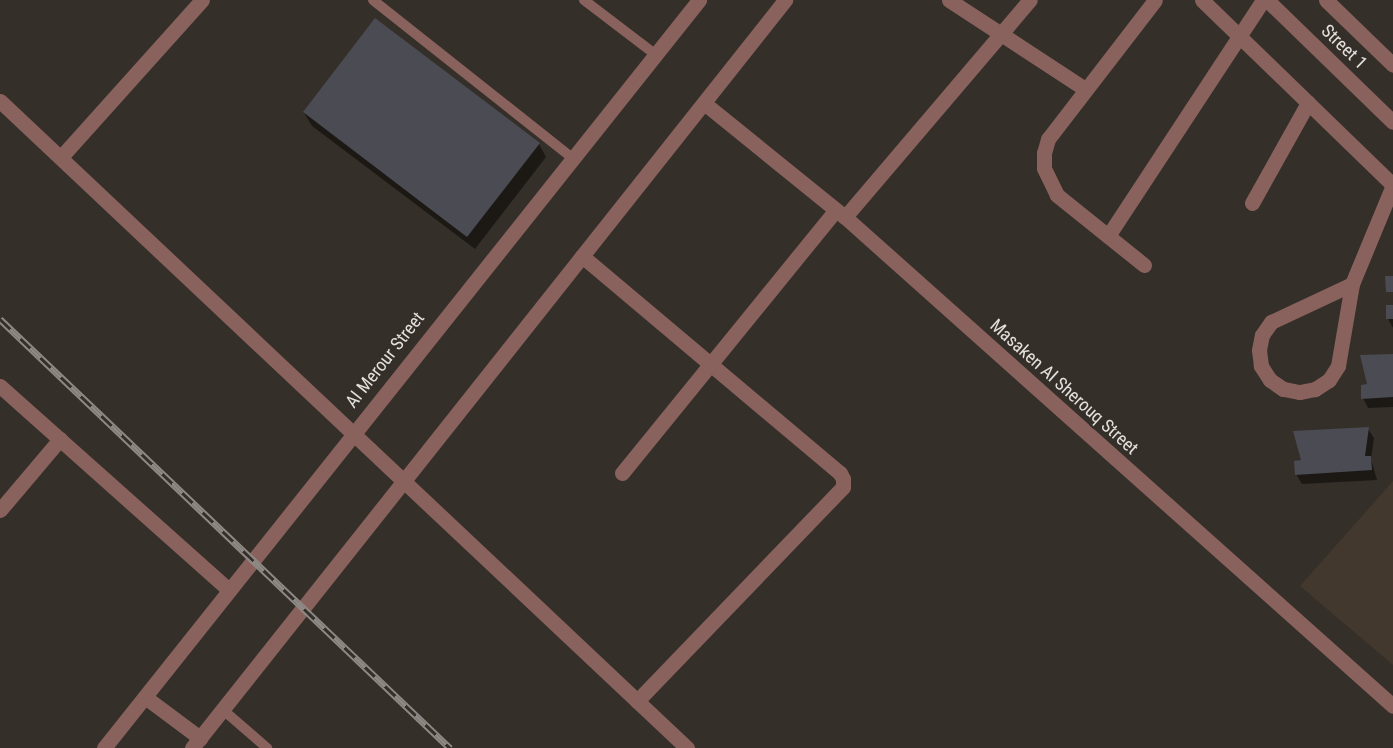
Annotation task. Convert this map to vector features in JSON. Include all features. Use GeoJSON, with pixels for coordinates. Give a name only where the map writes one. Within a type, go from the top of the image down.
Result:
{"type":"FeatureCollection","features":[{"type":"Feature","properties":{"kind":"street"},"geometry":{"type":"LineString","coordinates":[[61,157],[202,0]]}},
{"type":"Feature","properties":{"kind":"street","name":"Al Merour Street"},"geometry":{"type":"LineString","coordinates":[[105,748],[571,157],[699,0]]}},
{"type":"Feature","properties":{"kind":"street"},"geometry":{"type":"LineString","coordinates":[[145,697],[196,743],[785,0]]}},
{"type":"Feature","properties":{"kind":"street"},"geometry":{"type":"LineString","coordinates":[[949,0],[1085,88]]}},
{"type":"Feature","properties":{"kind":"street"},"geometry":{"type":"LineString","coordinates":[[622,473],[711,364],[840,214],[1030,0]]}},
{"type":"Feature","properties":{"kind":"street"},"geometry":{"type":"LineString","coordinates":[[1144,265],[1057,195],[1044,168],[1048,139],[1155,0]]}},
{"type":"Feature","properties":{"kind":"street"},"geometry":{"type":"LineString","coordinates":[[1203,0],[1393,185],[1352,284],[1338,366],[1329,380],[1315,389],[1299,392],[1284,389],[1270,380],[1261,366],[1259,350],[1262,335],[1271,322],[1352,284]]}},
{"type":"Feature","properties":{"kind":"street"},"geometry":{"type":"LineString","coordinates":[[1108,236],[1263,0]]}},
{"type":"Feature","properties":{"kind":"street","name":"Street 1"},"geometry":{"type":"LineString","coordinates":[[1267,0],[1393,122]]}},
{"type":"Feature","properties":{"kind":"street","name":"Street 1"},"geometry":{"type":"LineString","coordinates":[[1326,0],[1393,65]]}},
{"type":"Feature","properties":{"kind":"street"},"geometry":{"type":"LineString","coordinates":[[0,101],[687,748]]}},
{"type":"Feature","properties":{"kind":"street","name":"Masaken Al Sherouq Street"},"geometry":{"type":"LineString","coordinates":[[704,103],[840,214],[1393,706]]}},
{"type":"Feature","properties":{"kind":"street"},"geometry":{"type":"LineString","coordinates":[[1252,203],[1308,103]]}},
{"type":"Feature","properties":{"kind":"street"},"geometry":{"type":"LineString","coordinates":[[582,256],[840,473],[843,487],[637,701]]}},
{"type":"Feature","properties":{"kind":"street"},"geometry":{"type":"LineString","coordinates":[[0,386],[229,590]]}},
{"type":"Feature","properties":{"kind":"street"},"geometry":{"type":"LineString","coordinates":[[0,510],[60,439]]}},
{"type":"Feature","properties":{"kind":"lane"},"geometry":{"type":"LineString","coordinates":[[373,0],[571,157]]}},
{"type":"Feature","properties":{"kind":"lane"},"geometry":{"type":"LineString","coordinates":[[584,0],[655,54]]}},
{"type":"Feature","properties":{"kind":"lane"},"geometry":{"type":"LineString","coordinates":[[222,709],[266,747]]}},
{"type":"Feature","properties":{"kind":"shaded area"},"geometry":{"type":"Polygon","coordinates":[[[1393,481],[1393,665],[1300,586],[1393,481]]]}},
{"type":"Feature","properties":{"kind":"building"},"geometry":{"type":"Polygon","coordinates":[[[375,18],[540,143],[467,237],[303,112],[375,18]]]}},
{"type":"Feature","properties":{"kind":"building"},"geometry":{"type":"Polygon","coordinates":[[[1385,276],[1393,276],[1393,292],[1386,292],[1385,276]]]}},
{"type":"Feature","properties":{"kind":"building"},"geometry":{"type":"Polygon","coordinates":[[[1386,305],[1393,305],[1393,319],[1386,319],[1386,305]]]}},
{"type":"Feature","properties":{"kind":"building"},"geometry":{"type":"Polygon","coordinates":[[[1393,354],[1393,397],[1361,399],[1361,385],[1367,384],[1360,355],[1393,354]]]}},
{"type":"Feature","properties":{"kind":"building"},"geometry":{"type":"Polygon","coordinates":[[[1369,427],[1365,456],[1371,456],[1372,470],[1295,475],[1294,461],[1301,460],[1293,431],[1369,427]]]}},
{"type":"Feature","properties":{"kind":"railway"},"geometry":{"type":"LineString","coordinates":[[0,319],[450,748]]}}]}
